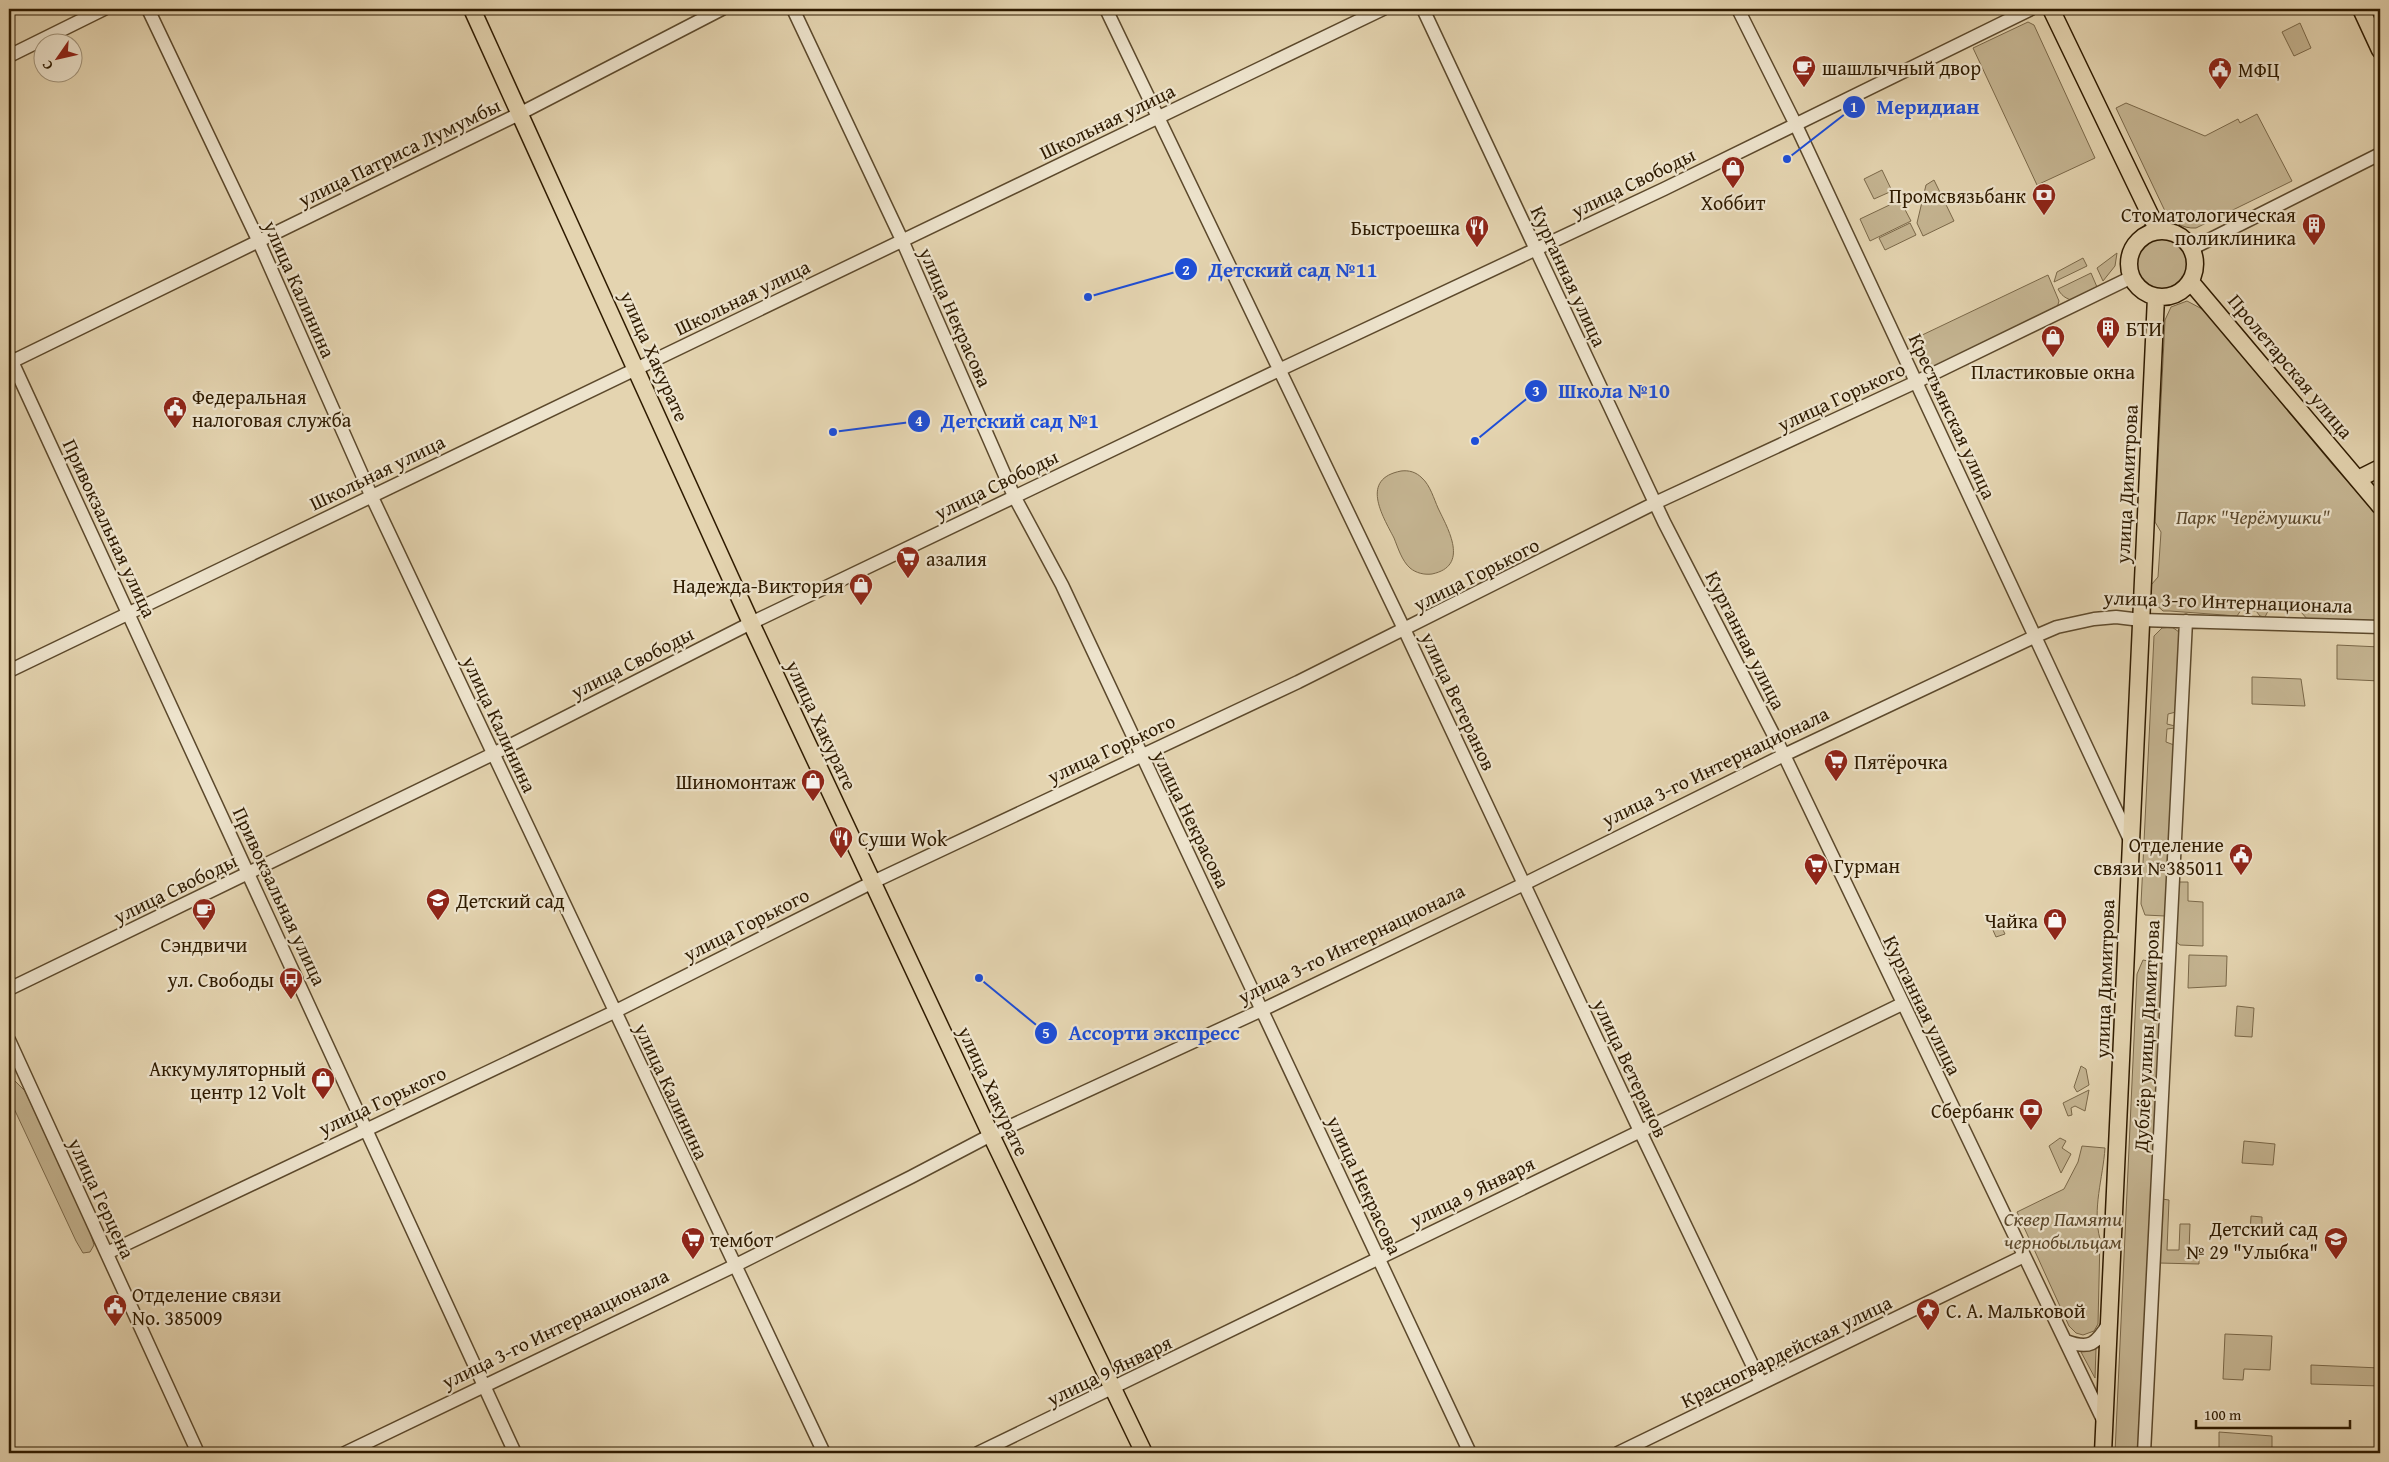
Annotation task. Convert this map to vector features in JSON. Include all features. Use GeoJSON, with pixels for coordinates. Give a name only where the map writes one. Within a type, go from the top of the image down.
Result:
{"type":"FeatureCollection","features":[{"type":"Feature","properties":{"kind":"main road","name":"улица Хакурате"},"geometry":{"type":"LineString","coordinates":[[472,9],[637,368],[751,623],[991,1135],[1144,1453]]}},
{"type":"Feature","properties":{"kind":"main road"},"geometry":{"type":"LineString","coordinates":[[2051,9],[2158,231]]}},
{"type":"Feature","properties":{"kind":"main road"},"geometry":{"type":"LineString","coordinates":[[2361,9],[2380,50]]}},
{"type":"Feature","properties":{"kind":"main road"},"geometry":{"type":"LineString","coordinates":[[2158,231],[2175,234],[2185,240],[2191,249],[2195,263],[2190,281],[2176,294],[2156,296],[2144,292],[2132,277],[2129,264],[2133,247],[2146,235],[2158,231]]}},
{"type":"Feature","properties":{"kind":"main road","name":"Пролетарская улица"},"geometry":{"type":"LineString","coordinates":[[2190,281],[2380,506]]}},
{"type":"Feature","properties":{"kind":"main road","name":"улица Димитрова"},"geometry":{"type":"LineString","coordinates":[[2103,1453],[2156,296]]}},
{"type":"Feature","properties":{"kind":"main road"},"geometry":{"type":"LineString","coordinates":[[2358,479],[2380,468]]}},
{"type":"Feature","properties":{"kind":"street"},"geometry":{"type":"LineString","coordinates":[[9,56],[104,9]]}},
{"type":"Feature","properties":{"kind":"street","name":"улица Калинина"},"geometry":{"type":"LineString","coordinates":[[148,9],[259,242],[371,495],[824,1453]]}},
{"type":"Feature","properties":{"kind":"street","name":"улица Патриса Лумумбы"},"geometry":{"type":"LineString","coordinates":[[10,360],[259,242],[521,113],[722,9]]}},
{"type":"Feature","properties":{"kind":"street","name":"улица Некрасова"},"geometry":{"type":"LineString","coordinates":[[794,9],[902,240],[1014,496],[1062,585],[1140,755],[1470,1453]]}},
{"type":"Feature","properties":{"kind":"street","name":"улица Ветеранов"},"geometry":{"type":"LineString","coordinates":[[1106,9],[1405,631],[1640,1132],[1761,1383]]}},
{"type":"Feature","properties":{"kind":"street","name":"Школьная улица"},"geometry":{"type":"LineString","coordinates":[[9,671],[1383,9]]}},
{"type":"Feature","properties":{"kind":"street","name":"Курганная улица"},"geometry":{"type":"LineString","coordinates":[[1422,9],[1655,503],[1784,755],[2104,1422]]}},
{"type":"Feature","properties":{"kind":"street","name":"Крестьянская улица"},"geometry":{"type":"LineString","coordinates":[[1738,9],[1795,123],[2130,840]]}},
{"type":"Feature","properties":{"kind":"street","name":"улица Свободы"},"geometry":{"type":"LineString","coordinates":[[9,989],[493,754],[751,623],[1535,249],[2031,9]]}},
{"type":"Feature","properties":{"kind":"street"},"geometry":{"type":"LineString","coordinates":[[2191,249],[2380,154]]}},
{"type":"Feature","properties":{"kind":"street","name":"улица Горького"},"geometry":{"type":"LineString","coordinates":[[107,1252],[614,1012],[873,882],[1405,631],[1655,503],[1916,382],[2132,277]]}},
{"type":"Feature","properties":{"kind":"street","name":"Привокзальная улица"},"geometry":{"type":"LineString","coordinates":[[10,360],[249,872],[515,1453]]}},
{"type":"Feature","properties":{"kind":"street","name":"улица 3-го Интернационала"},"geometry":{"type":"LineString","coordinates":[[345,1453],[734,1266],[911,1178],[991,1135],[1262,1010],[1524,884],[1784,755],[2057,627],[2094,619],[2116,617],[2141,620],[2380,627]]}},
{"type":"Feature","properties":{"kind":"street","name":"Дублёр улицы Димитрова"},"geometry":{"type":"LineString","coordinates":[[2144,1453],[2186,621]]}},
{"type":"Feature","properties":{"kind":"street","name":"улица 9 Января"},"geometry":{"type":"LineString","coordinates":[[978,1453],[1902,1004]]}},
{"type":"Feature","properties":{"kind":"street","name":"улица Герцена"},"geometry":{"type":"LineString","coordinates":[[9,1040],[198,1453]]}},
{"type":"Feature","properties":{"kind":"street","name":"Красногвардейская улица"},"geometry":{"type":"LineString","coordinates":[[1618,1453],[2024,1256]]}},
{"type":"Feature","properties":{"kind":"street"},"geometry":{"type":"LineString","coordinates":[[2066,1341],[2081,1346],[2090,1344],[2098,1340],[2109,1323]]}},
{"type":"Feature","properties":{"kind":"green space"},"geometry":{"type":"Polygon","coordinates":[[[2028,22],[2034,25],[2095,158],[2037,185],[1973,48],[2028,22]]]}},
{"type":"Feature","properties":{"kind":"green space"},"geometry":{"type":"Polygon","coordinates":[[[2300,23],[2311,48],[2294,56],[2282,32],[2300,23]]]}},
{"type":"Feature","properties":{"kind":"green space"},"geometry":{"type":"Polygon","coordinates":[[[2126,103],[2205,136],[2238,119],[2240,123],[2257,114],[2292,181],[2196,228],[2182,226],[2174,221],[2164,209],[2116,108],[2126,103]]]}},
{"type":"Feature","properties":{"kind":"green space"},"geometry":{"type":"Polygon","coordinates":[[[1882,170],[1892,191],[1874,199],[1864,179],[1882,170]]]}},
{"type":"Feature","properties":{"kind":"green space"},"geometry":{"type":"Polygon","coordinates":[[[1934,180],[1954,221],[1923,236],[1917,223],[1926,185],[1934,180]]]}},
{"type":"Feature","properties":{"kind":"green space"},"geometry":{"type":"Polygon","coordinates":[[[1900,200],[1911,221],[1870,241],[1860,219],[1900,200]]]}},
{"type":"Feature","properties":{"kind":"green space"},"geometry":{"type":"Polygon","coordinates":[[[1910,223],[1916,235],[1885,250],[1879,238],[1910,223]]]}},
{"type":"Feature","properties":{"kind":"green space"},"geometry":{"type":"Polygon","coordinates":[[[2157,238],[2167,238],[2176,242],[2184,250],[2188,264],[2184,278],[2176,286],[2167,290],[2157,290],[2148,286],[2140,278],[2136,269],[2136,259],[2140,250],[2148,242],[2157,238]]]}},
{"type":"Feature","properties":{"kind":"green space"},"geometry":{"type":"Polygon","coordinates":[[[2117,253],[2115,266],[2103,281],[2097,268],[2117,253]]]}},
{"type":"Feature","properties":{"kind":"green space"},"geometry":{"type":"Polygon","coordinates":[[[2083,258],[2087,266],[2054,282],[2057,272],[2083,258]]]}},
{"type":"Feature","properties":{"kind":"green space"},"geometry":{"type":"Polygon","coordinates":[[[2091,273],[2097,287],[2071,300],[2060,293],[2058,289],[2091,273]]]}},
{"type":"Feature","properties":{"kind":"green space"},"geometry":{"type":"Polygon","coordinates":[[[2048,275],[2059,301],[2057,308],[1932,368],[1918,337],[2048,275]]]}},
{"type":"Feature","properties":{"kind":"green space","name":"Парк \"Черёмушки\""},"geometry":{"type":"Polygon","coordinates":[[[2187,301],[2204,310],[2332,464],[2380,518],[2380,622],[2308,620],[2301,612],[2268,611],[2265,617],[2260,616],[2256,611],[2241,610],[2237,616],[2163,611],[2151,600],[2151,585],[2158,577],[2161,532],[2155,522],[2165,320],[2171,307],[2187,301]]]}},
{"type":"Feature","properties":{"kind":"green space"},"geometry":{"type":"Polygon","coordinates":[[[1401,471],[1415,473],[1425,481],[1447,526],[1451,536],[1453,555],[1450,563],[1444,570],[1432,574],[1423,574],[1412,570],[1400,554],[1384,519],[1380,509],[1378,490],[1381,482],[1388,475],[1401,471]]]}},
{"type":"Feature","properties":{"kind":"green space"},"geometry":{"type":"Polygon","coordinates":[[[2172,627],[2179,632],[2180,637],[2176,712],[2168,714],[2167,724],[2175,726],[2175,728],[2167,729],[2166,742],[2174,745],[2165,916],[2145,915],[2141,904],[2154,636],[2162,628],[2172,627]]]}},
{"type":"Feature","properties":{"kind":"green space"},"geometry":{"type":"Polygon","coordinates":[[[2337,645],[2380,647],[2380,681],[2337,679],[2337,645]]]}},
{"type":"Feature","properties":{"kind":"green space"},"geometry":{"type":"Polygon","coordinates":[[[2252,677],[2301,679],[2305,706],[2252,704],[2252,677]]]}},
{"type":"Feature","properties":{"kind":"green space"},"geometry":{"type":"Polygon","coordinates":[[[2177,882],[2188,882],[2188,901],[2203,902],[2203,946],[2180,945],[2174,940],[2177,882]]]}},
{"type":"Feature","properties":{"kind":"green space"},"geometry":{"type":"Polygon","coordinates":[[[1996,915],[2005,934],[1996,937],[1988,919],[1996,915]]]}},
{"type":"Feature","properties":{"kind":"green space"},"geometry":{"type":"Polygon","coordinates":[[[2189,955],[2227,956],[2226,986],[2188,988],[2189,955]]]}},
{"type":"Feature","properties":{"kind":"green space"},"geometry":{"type":"Polygon","coordinates":[[[2143,960],[2164,964],[2140,1453],[2115,1453],[2137,974],[2143,960]]]}},
{"type":"Feature","properties":{"kind":"green space"},"geometry":{"type":"Polygon","coordinates":[[[2237,1006],[2254,1008],[2252,1037],[2235,1036],[2237,1006]]]}},
{"type":"Feature","properties":{"kind":"green space"},"geometry":{"type":"Polygon","coordinates":[[[2081,1066],[2086,1069],[2089,1085],[2077,1092],[2074,1087],[2081,1066]]]}},
{"type":"Feature","properties":{"kind":"green space"},"geometry":{"type":"Polygon","coordinates":[[[13,1079],[25,1091],[90,1232],[94,1245],[90,1252],[83,1253],[76,1241],[10,1100],[9,1082],[13,1079]]]}},
{"type":"Feature","properties":{"kind":"green space"},"geometry":{"type":"Polygon","coordinates":[[[2089,1090],[2085,1111],[2075,1106],[2071,1108],[2072,1115],[2068,1116],[2063,1103],[2089,1090]]]}},
{"type":"Feature","properties":{"kind":"green space"},"geometry":{"type":"Polygon","coordinates":[[[2060,1138],[2066,1141],[2062,1148],[2071,1154],[2061,1173],[2049,1146],[2060,1138]]]}},
{"type":"Feature","properties":{"kind":"green space"},"geometry":{"type":"Polygon","coordinates":[[[2244,1141],[2275,1144],[2273,1165],[2242,1163],[2244,1141]]]}},
{"type":"Feature","properties":{"kind":"green space","name":"Сквер Памяти чернобыльцам"},"geometry":{"type":"Polygon","coordinates":[[[2082,1146],[2105,1148],[2097,1216],[2100,1239],[2098,1324],[2094,1331],[2083,1335],[2076,1333],[2069,1326],[2017,1212],[2064,1189],[2078,1162],[2082,1146]]]}},
{"type":"Feature","properties":{"kind":"green space"},"geometry":{"type":"Polygon","coordinates":[[[2162,1199],[2169,1200],[2167,1250],[2179,1250],[2180,1224],[2190,1224],[2189,1251],[2199,1252],[2199,1264],[2159,1263],[2162,1199]]]}},
{"type":"Feature","properties":{"kind":"green space"},"geometry":{"type":"Polygon","coordinates":[[[2251,1216],[2262,1217],[2262,1234],[2250,1233],[2251,1216]]]}},
{"type":"Feature","properties":{"kind":"green space"},"geometry":{"type":"Polygon","coordinates":[[[2225,1334],[2272,1336],[2270,1370],[2244,1369],[2243,1380],[2223,1379],[2225,1334]]]}},
{"type":"Feature","properties":{"kind":"green space"},"geometry":{"type":"Polygon","coordinates":[[[2096,1349],[2095,1378],[2081,1352],[2096,1349]]]}},
{"type":"Feature","properties":{"kind":"green space"},"geometry":{"type":"Polygon","coordinates":[[[2311,1365],[2380,1368],[2380,1386],[2311,1384],[2311,1365]]]}},
{"type":"Feature","properties":{"kind":"green space"},"geometry":{"type":"Polygon","coordinates":[[[2219,1432],[2272,1436],[2272,1453],[2219,1453],[2219,1432]]]}},
{"type":"Feature","properties":{"kind":"place","name":"шашлычный двор"},"geometry":{"type":"Point","coordinates":[1804,88]}},
{"type":"Feature","properties":{"kind":"place","name":"МФЦ"},"geometry":{"type":"Point","coordinates":[2220,90]}},
{"type":"Feature","properties":{"kind":"place","name":"Меридиан"},"geometry":{"type":"Point","coordinates":[1787,159]}},
{"type":"Feature","properties":{"kind":"place","name":"Хоббит"},"geometry":{"type":"Point","coordinates":[1733,189]}},
{"type":"Feature","properties":{"kind":"place","name":"Промсвязьбанк"},"geometry":{"type":"Point","coordinates":[2044,216]}},
{"type":"Feature","properties":{"kind":"place","name":"Стоматологическая поликлиника"},"geometry":{"type":"Point","coordinates":[2314,246]}},
{"type":"Feature","properties":{"kind":"place","name":"Быстроешка"},"geometry":{"type":"Point","coordinates":[1477,248]}},
{"type":"Feature","properties":{"kind":"place","name":"Детский сад №11"},"geometry":{"type":"Point","coordinates":[1088,297]}},
{"type":"Feature","properties":{"kind":"place","name":"БТИ"},"geometry":{"type":"Point","coordinates":[2108,349]}},
{"type":"Feature","properties":{"kind":"place","name":"Пластиковые окна"},"geometry":{"type":"Point","coordinates":[2053,358]}},
{"type":"Feature","properties":{"kind":"place","name":"Федеральная налоговая служба"},"geometry":{"type":"Point","coordinates":[175,429]}},
{"type":"Feature","properties":{"kind":"place","name":"Детский сад №1"},"geometry":{"type":"Point","coordinates":[833,432]}},
{"type":"Feature","properties":{"kind":"place","name":"Школа №10"},"geometry":{"type":"Point","coordinates":[1475,441]}},
{"type":"Feature","properties":{"kind":"place","name":"азалия"},"geometry":{"type":"Point","coordinates":[908,579]}},
{"type":"Feature","properties":{"kind":"place","name":"Надежда-Виктория"},"geometry":{"type":"Point","coordinates":[861,606]}},
{"type":"Feature","properties":{"kind":"place","name":"Пятёрочка"},"geometry":{"type":"Point","coordinates":[1836,782]}},
{"type":"Feature","properties":{"kind":"place","name":"Шиномонтаж"},"geometry":{"type":"Point","coordinates":[813,802]}},
{"type":"Feature","properties":{"kind":"place","name":"Суши Wok"},"geometry":{"type":"Point","coordinates":[841,859]}},
{"type":"Feature","properties":{"kind":"place","name":"Отделение связи №385011"},"geometry":{"type":"Point","coordinates":[2241,876]}},
{"type":"Feature","properties":{"kind":"place","name":"Гурман"},"geometry":{"type":"Point","coordinates":[1816,886]}},
{"type":"Feature","properties":{"kind":"place","name":"Детский сад"},"geometry":{"type":"Point","coordinates":[438,921]}},
{"type":"Feature","properties":{"kind":"place","name":"Сэндвичи"},"geometry":{"type":"Point","coordinates":[204,931]}},
{"type":"Feature","properties":{"kind":"place","name":"Чайка"},"geometry":{"type":"Point","coordinates":[2055,941]}},
{"type":"Feature","properties":{"kind":"place","name":"Ассорти экспресс"},"geometry":{"type":"Point","coordinates":[979,978]}},
{"type":"Feature","properties":{"kind":"place","name":"ул. Свободы"},"geometry":{"type":"Point","coordinates":[291,1000]}},
{"type":"Feature","properties":{"kind":"place","name":"Аккумуляторный центр 12 Volt"},"geometry":{"type":"Point","coordinates":[323,1100]}},
{"type":"Feature","properties":{"kind":"place","name":"Сбербанк"},"geometry":{"type":"Point","coordinates":[2031,1131]}},
{"type":"Feature","properties":{"kind":"place","name":"тембот"},"geometry":{"type":"Point","coordinates":[693,1260]}},
{"type":"Feature","properties":{"kind":"place","name":"Детский сад № 29 \"Улыбка\""},"geometry":{"type":"Point","coordinates":[2336,1260]}},
{"type":"Feature","properties":{"kind":"place","name":"Отделение связи No. 385009"},"geometry":{"type":"Point","coordinates":[115,1327]}},
{"type":"Feature","properties":{"kind":"place","name":"С. А. Мальковой"},"geometry":{"type":"Point","coordinates":[1928,1331]}}]}
